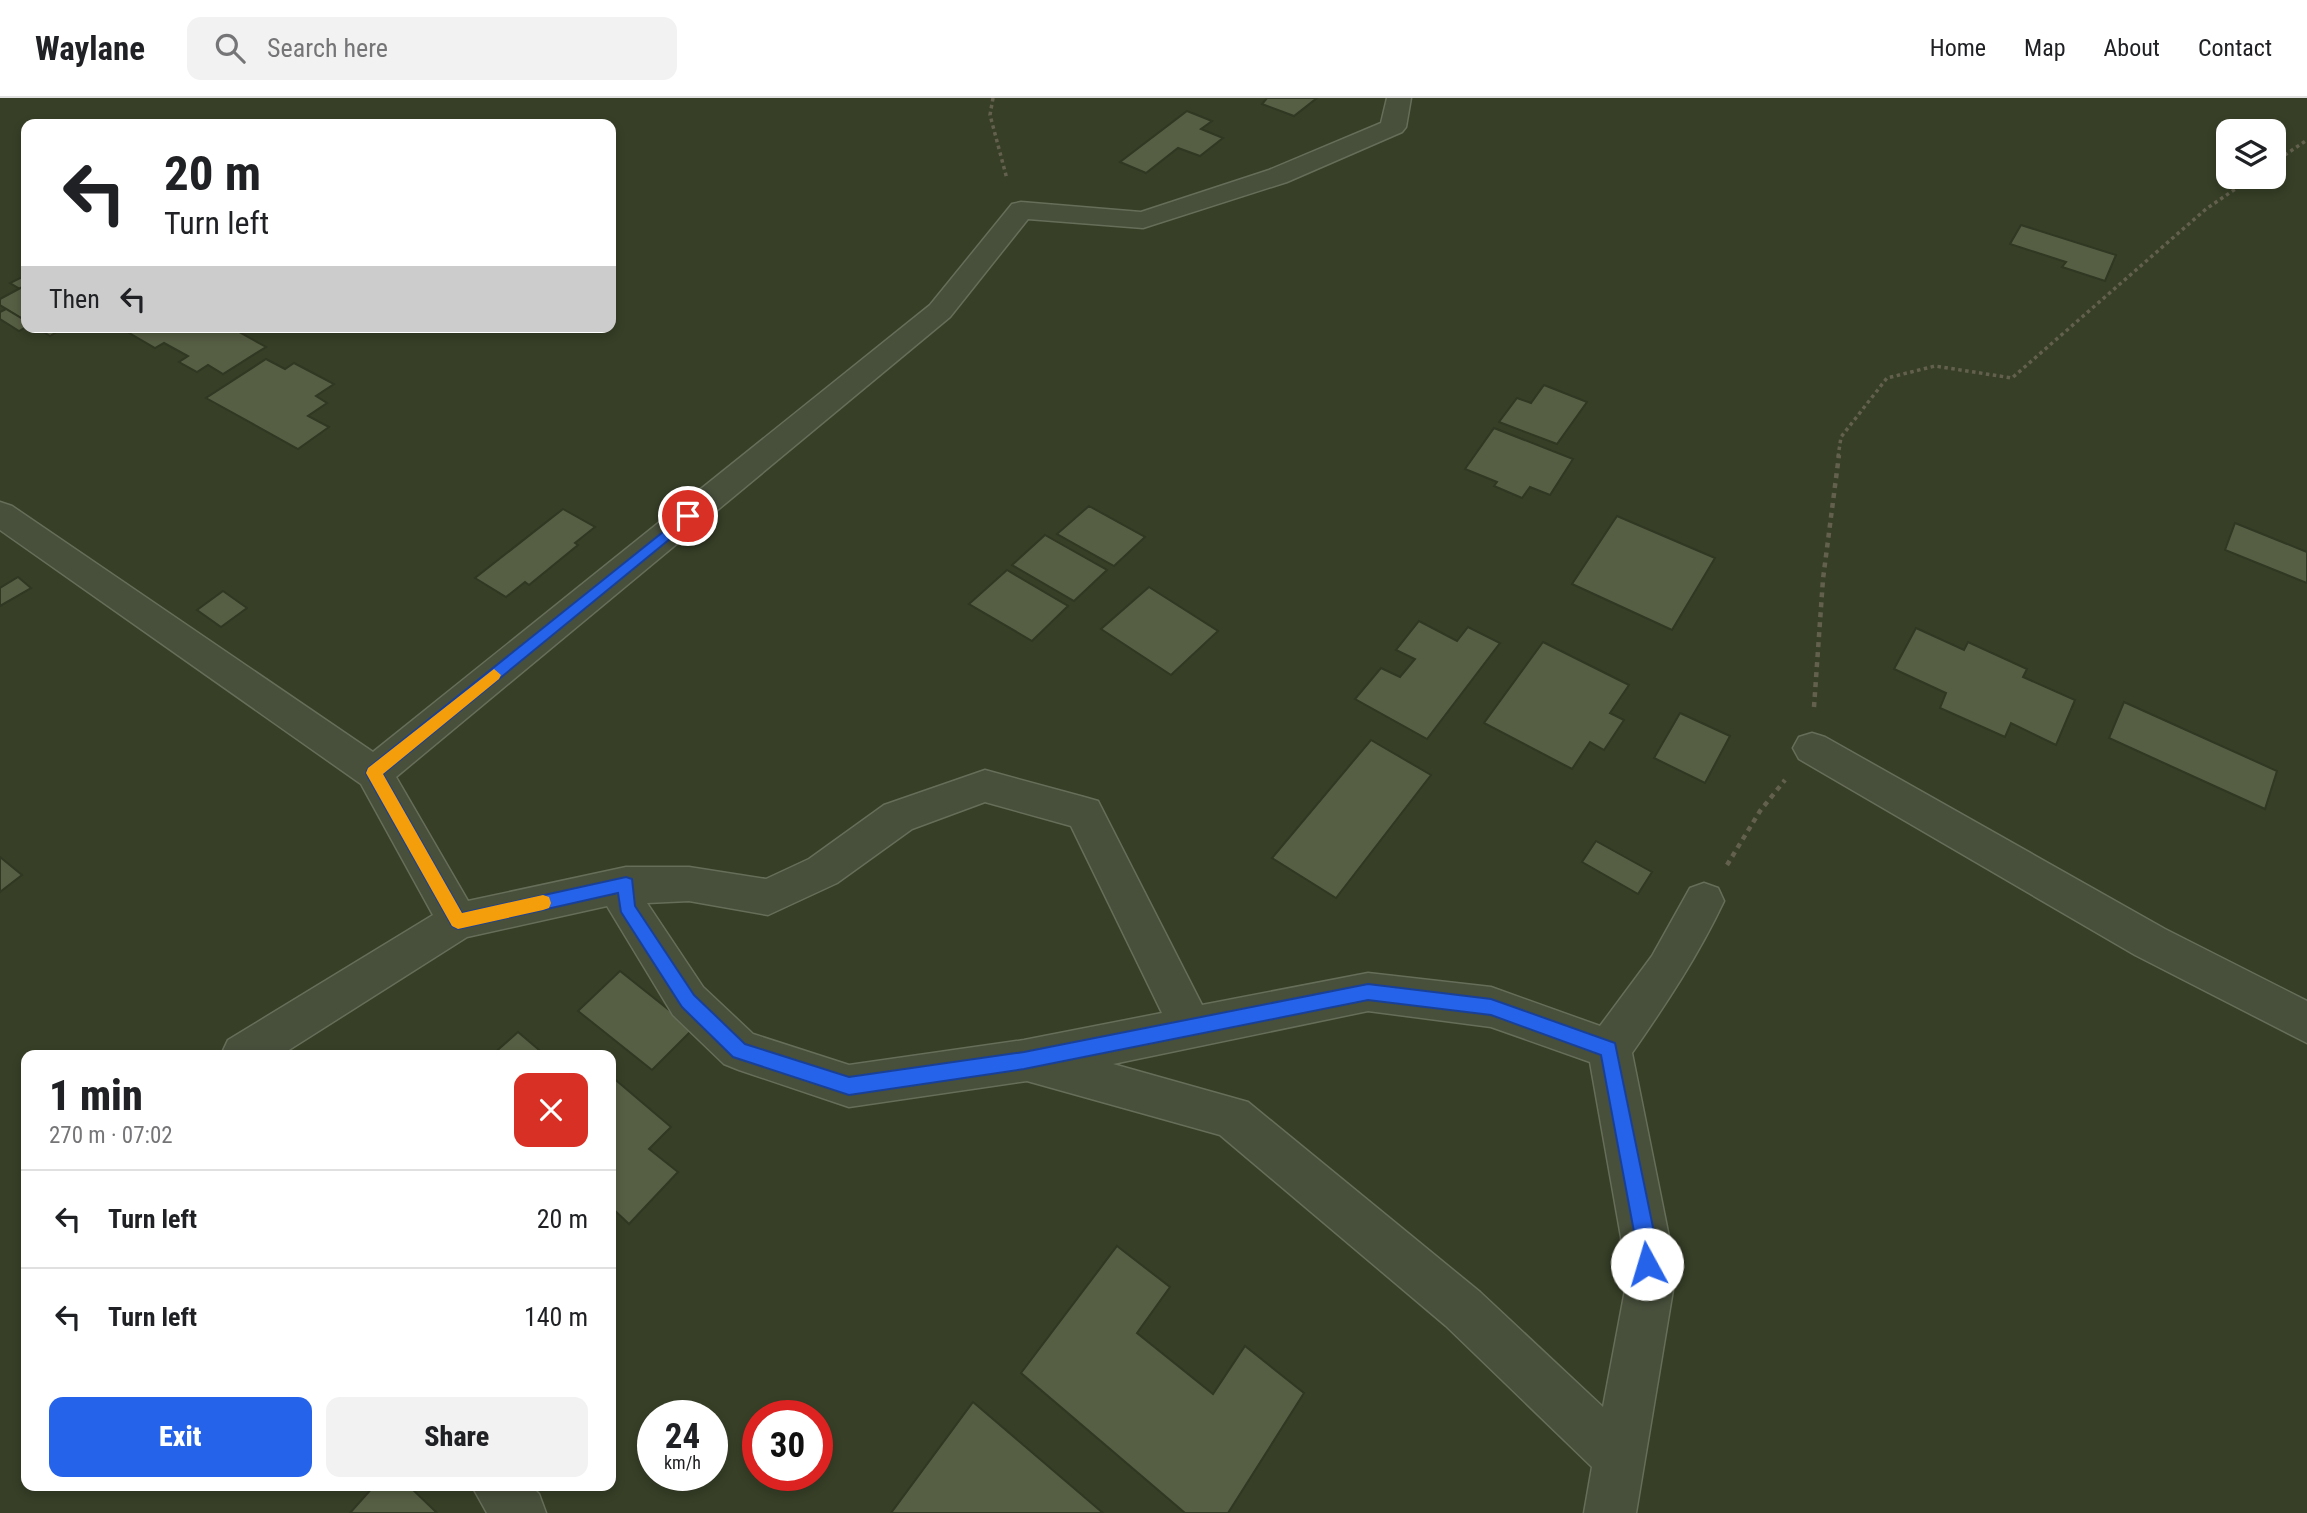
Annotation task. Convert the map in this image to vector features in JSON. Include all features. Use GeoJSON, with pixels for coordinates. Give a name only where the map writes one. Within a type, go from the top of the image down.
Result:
{"type":"FeatureCollection","features":[{"type":"Feature","properties":{"kind":"street"},"geometry":{"type":"LineString","coordinates":[[374,773],[940,312],[1021,210],[1143,220],[1278,176],[1393,127],[1399,98]]}},
{"type":"Feature","properties":{"kind":"street"},"geometry":{"type":"LineString","coordinates":[[0,514],[374,773],[458,921]]}},
{"type":"Feature","properties":{"kind":"street"},"geometry":{"type":"LineString","coordinates":[[1812,748],[2150,942],[2307,1023]]}},
{"type":"Feature","properties":{"kind":"street"},"geometry":{"type":"LineString","coordinates":[[251,1050],[458,921],[626,884],[689,884],[768,897],[823,871],[898,817],[985,786],[1084,813],[1191,1027]]}},
{"type":"Feature","properties":{"kind":"street"},"geometry":{"type":"LineString","coordinates":[[626,884],[627,907],[688,1001],[739,1051],[849,1086],[1024,1061],[1368,992],[1491,1007],[1609,1049]]}},
{"type":"Feature","properties":{"kind":"street"},"geometry":{"type":"LineString","coordinates":[[1610,1513],[1649,1290],[1645,1237],[1609,1049],[1667,969],[1704,901]]}},
{"type":"Feature","properties":{"kind":"street"},"geometry":{"type":"LineString","coordinates":[[1024,1061],[1232,1117],[1463,1309],[1620,1458]]}},
{"type":"Feature","properties":{"kind":"street"},"geometry":{"type":"LineString","coordinates":[[502,1491],[520,1513]]}},
{"type":"Feature","properties":{"kind":"path"},"geometry":{"type":"LineString","coordinates":[[993,98],[990,116],[1000,155],[1021,210]]}},
{"type":"Feature","properties":{"kind":"path"},"geometry":{"type":"LineString","coordinates":[[2286,154],[2307,140]]}},
{"type":"Feature","properties":{"kind":"path"},"geometry":{"type":"LineString","coordinates":[[1704,901],[1760,811],[1812,748],[1823,579],[1841,437],[1887,378],[1935,366],[2012,378],[2206,209],[2235,189]]}},
{"type":"Feature","properties":{"kind":"building"},"geometry":{"type":"Polygon","coordinates":[[[1267,98],[1317,98],[1294,116],[1262,104],[1267,98]]]}},
{"type":"Feature","properties":{"kind":"building"},"geometry":{"type":"Polygon","coordinates":[[[1187,111],[1212,121],[1201,129],[1223,138],[1200,156],[1178,148],[1146,173],[1120,162],[1187,111]]]}},
{"type":"Feature","properties":{"kind":"building"},"geometry":{"type":"Polygon","coordinates":[[[2021,225],[2116,255],[2105,281],[2062,267],[2066,262],[2010,244],[2021,225]]]}},
{"type":"Feature","properties":{"kind":"building"},"geometry":{"type":"Polygon","coordinates":[[[21,278],[20,289],[10,283],[21,278]]]}},
{"type":"Feature","properties":{"kind":"building"},"geometry":{"type":"Polygon","coordinates":[[[21,288],[21,318],[0,305],[0,299],[21,288]]]}},
{"type":"Feature","properties":{"kind":"building"},"geometry":{"type":"Polygon","coordinates":[[[6,309],[21,318],[21,330],[0,319],[0,312],[6,309]]]}},
{"type":"Feature","properties":{"kind":"building"},"geometry":{"type":"Polygon","coordinates":[[[129,333],[241,333],[266,347],[223,374],[208,365],[197,372],[179,362],[188,356],[164,343],[155,348],[129,333]]]}},
{"type":"Feature","properties":{"kind":"building"},"geometry":{"type":"Polygon","coordinates":[[[266,359],[285,369],[294,363],[334,384],[316,396],[327,403],[308,416],[329,427],[298,449],[206,398],[266,359]]]}},
{"type":"Feature","properties":{"kind":"building"},"geometry":{"type":"Polygon","coordinates":[[[1544,385],[1587,402],[1557,444],[1499,422],[1517,398],[1531,403],[1544,385]]]}},
{"type":"Feature","properties":{"kind":"building"},"geometry":{"type":"Polygon","coordinates":[[[1494,428],[1573,459],[1550,495],[1530,487],[1522,498],[1494,486],[1497,482],[1465,469],[1494,428]]]}},
{"type":"Feature","properties":{"kind":"building"},"geometry":{"type":"Polygon","coordinates":[[[1089,506],[1145,537],[1114,566],[1057,534],[1089,506]]]}},
{"type":"Feature","properties":{"kind":"building"},"geometry":{"type":"Polygon","coordinates":[[[563,509],[595,527],[575,543],[578,545],[529,585],[525,582],[506,597],[475,578],[563,509]]]}},
{"type":"Feature","properties":{"kind":"building"},"geometry":{"type":"Polygon","coordinates":[[[1617,516],[1715,558],[1672,630],[1572,584],[1617,516]]]}},
{"type":"Feature","properties":{"kind":"building"},"geometry":{"type":"Polygon","coordinates":[[[2235,523],[2307,552],[2307,583],[2225,550],[2235,523]]]}},
{"type":"Feature","properties":{"kind":"building"},"geometry":{"type":"Polygon","coordinates":[[[1045,535],[1107,570],[1074,601],[1012,565],[1045,535]]]}},
{"type":"Feature","properties":{"kind":"building"},"geometry":{"type":"Polygon","coordinates":[[[1007,570],[1068,606],[1032,641],[969,604],[1007,570]]]}},
{"type":"Feature","properties":{"kind":"building"},"geometry":{"type":"Polygon","coordinates":[[[18,577],[31,588],[0,606],[0,588],[18,577]]]}},
{"type":"Feature","properties":{"kind":"building"},"geometry":{"type":"Polygon","coordinates":[[[1149,587],[1218,631],[1171,675],[1101,629],[1149,587]]]}},
{"type":"Feature","properties":{"kind":"building"},"geometry":{"type":"Polygon","coordinates":[[[223,591],[247,608],[221,627],[197,610],[223,591]]]}},
{"type":"Feature","properties":{"kind":"building"},"geometry":{"type":"Polygon","coordinates":[[[1419,621],[1457,641],[1468,627],[1500,643],[1427,739],[1355,699],[1381,668],[1400,677],[1415,659],[1396,650],[1419,621]]]}},
{"type":"Feature","properties":{"kind":"building"},"geometry":{"type":"Polygon","coordinates":[[[1916,628],[1964,650],[1968,642],[2027,669],[2023,677],[2075,700],[2056,745],[2011,723],[2005,737],[1940,708],[1946,693],[1894,669],[1916,628]]]}},
{"type":"Feature","properties":{"kind":"building"},"geometry":{"type":"Polygon","coordinates":[[[1543,642],[1629,685],[1610,713],[1624,720],[1604,750],[1590,742],[1572,769],[1484,723],[1543,642]]]}},
{"type":"Feature","properties":{"kind":"building"},"geometry":{"type":"Polygon","coordinates":[[[2124,702],[2277,771],[2265,809],[2109,738],[2124,702]]]}},
{"type":"Feature","properties":{"kind":"building"},"geometry":{"type":"Polygon","coordinates":[[[1680,713],[1730,736],[1705,783],[1654,758],[1680,713]]]}},
{"type":"Feature","properties":{"kind":"building"},"geometry":{"type":"Polygon","coordinates":[[[1371,740],[1431,775],[1336,898],[1272,858],[1371,740]]]}},
{"type":"Feature","properties":{"kind":"building"},"geometry":{"type":"Polygon","coordinates":[[[1596,841],[1652,872],[1638,894],[1582,862],[1596,841]]]}},
{"type":"Feature","properties":{"kind":"building"},"geometry":{"type":"Polygon","coordinates":[[[0,857],[22,875],[0,892],[0,857]]]}},
{"type":"Feature","properties":{"kind":"building"},"geometry":{"type":"Polygon","coordinates":[[[620,971],[693,1029],[652,1070],[578,1011],[620,971]]]}},
{"type":"Feature","properties":{"kind":"building"},"geometry":{"type":"Polygon","coordinates":[[[518,1032],[539,1050],[498,1050],[518,1032]]]}},
{"type":"Feature","properties":{"kind":"building"},"geometry":{"type":"Polygon","coordinates":[[[616,1080],[671,1127],[649,1149],[678,1172],[629,1224],[616,1212],[616,1080]]]}},
{"type":"Feature","properties":{"kind":"building"},"geometry":{"type":"Polygon","coordinates":[[[1117,1246],[1170,1287],[1137,1333],[1213,1394],[1245,1346],[1304,1393],[1228,1513],[1185,1513],[1021,1373],[1117,1246]]]}},
{"type":"Feature","properties":{"kind":"building"},"geometry":{"type":"Polygon","coordinates":[[[973,1402],[1103,1513],[891,1513],[973,1402]]]}},
{"type":"Feature","properties":{"kind":"building"},"geometry":{"type":"Polygon","coordinates":[[[370,1491],[414,1491],[437,1513],[350,1513],[370,1491]]]}},
{"type":"Feature","properties":{"kind":"slow traffic"},"geometry":{"type":"LineString","coordinates":[[494,675],[374,773],[458,921],[543,903]]}},
{"type":"Feature","properties":{"kind":"route"},"geometry":{"type":"LineString","coordinates":[[688,516],[374,773],[458,921],[626,884],[627,907],[688,1001],[739,1051],[849,1086],[1024,1061],[1368,992],[1491,1007],[1609,1049],[1632,1181],[1645,1237],[1647,1264]]}}]}
